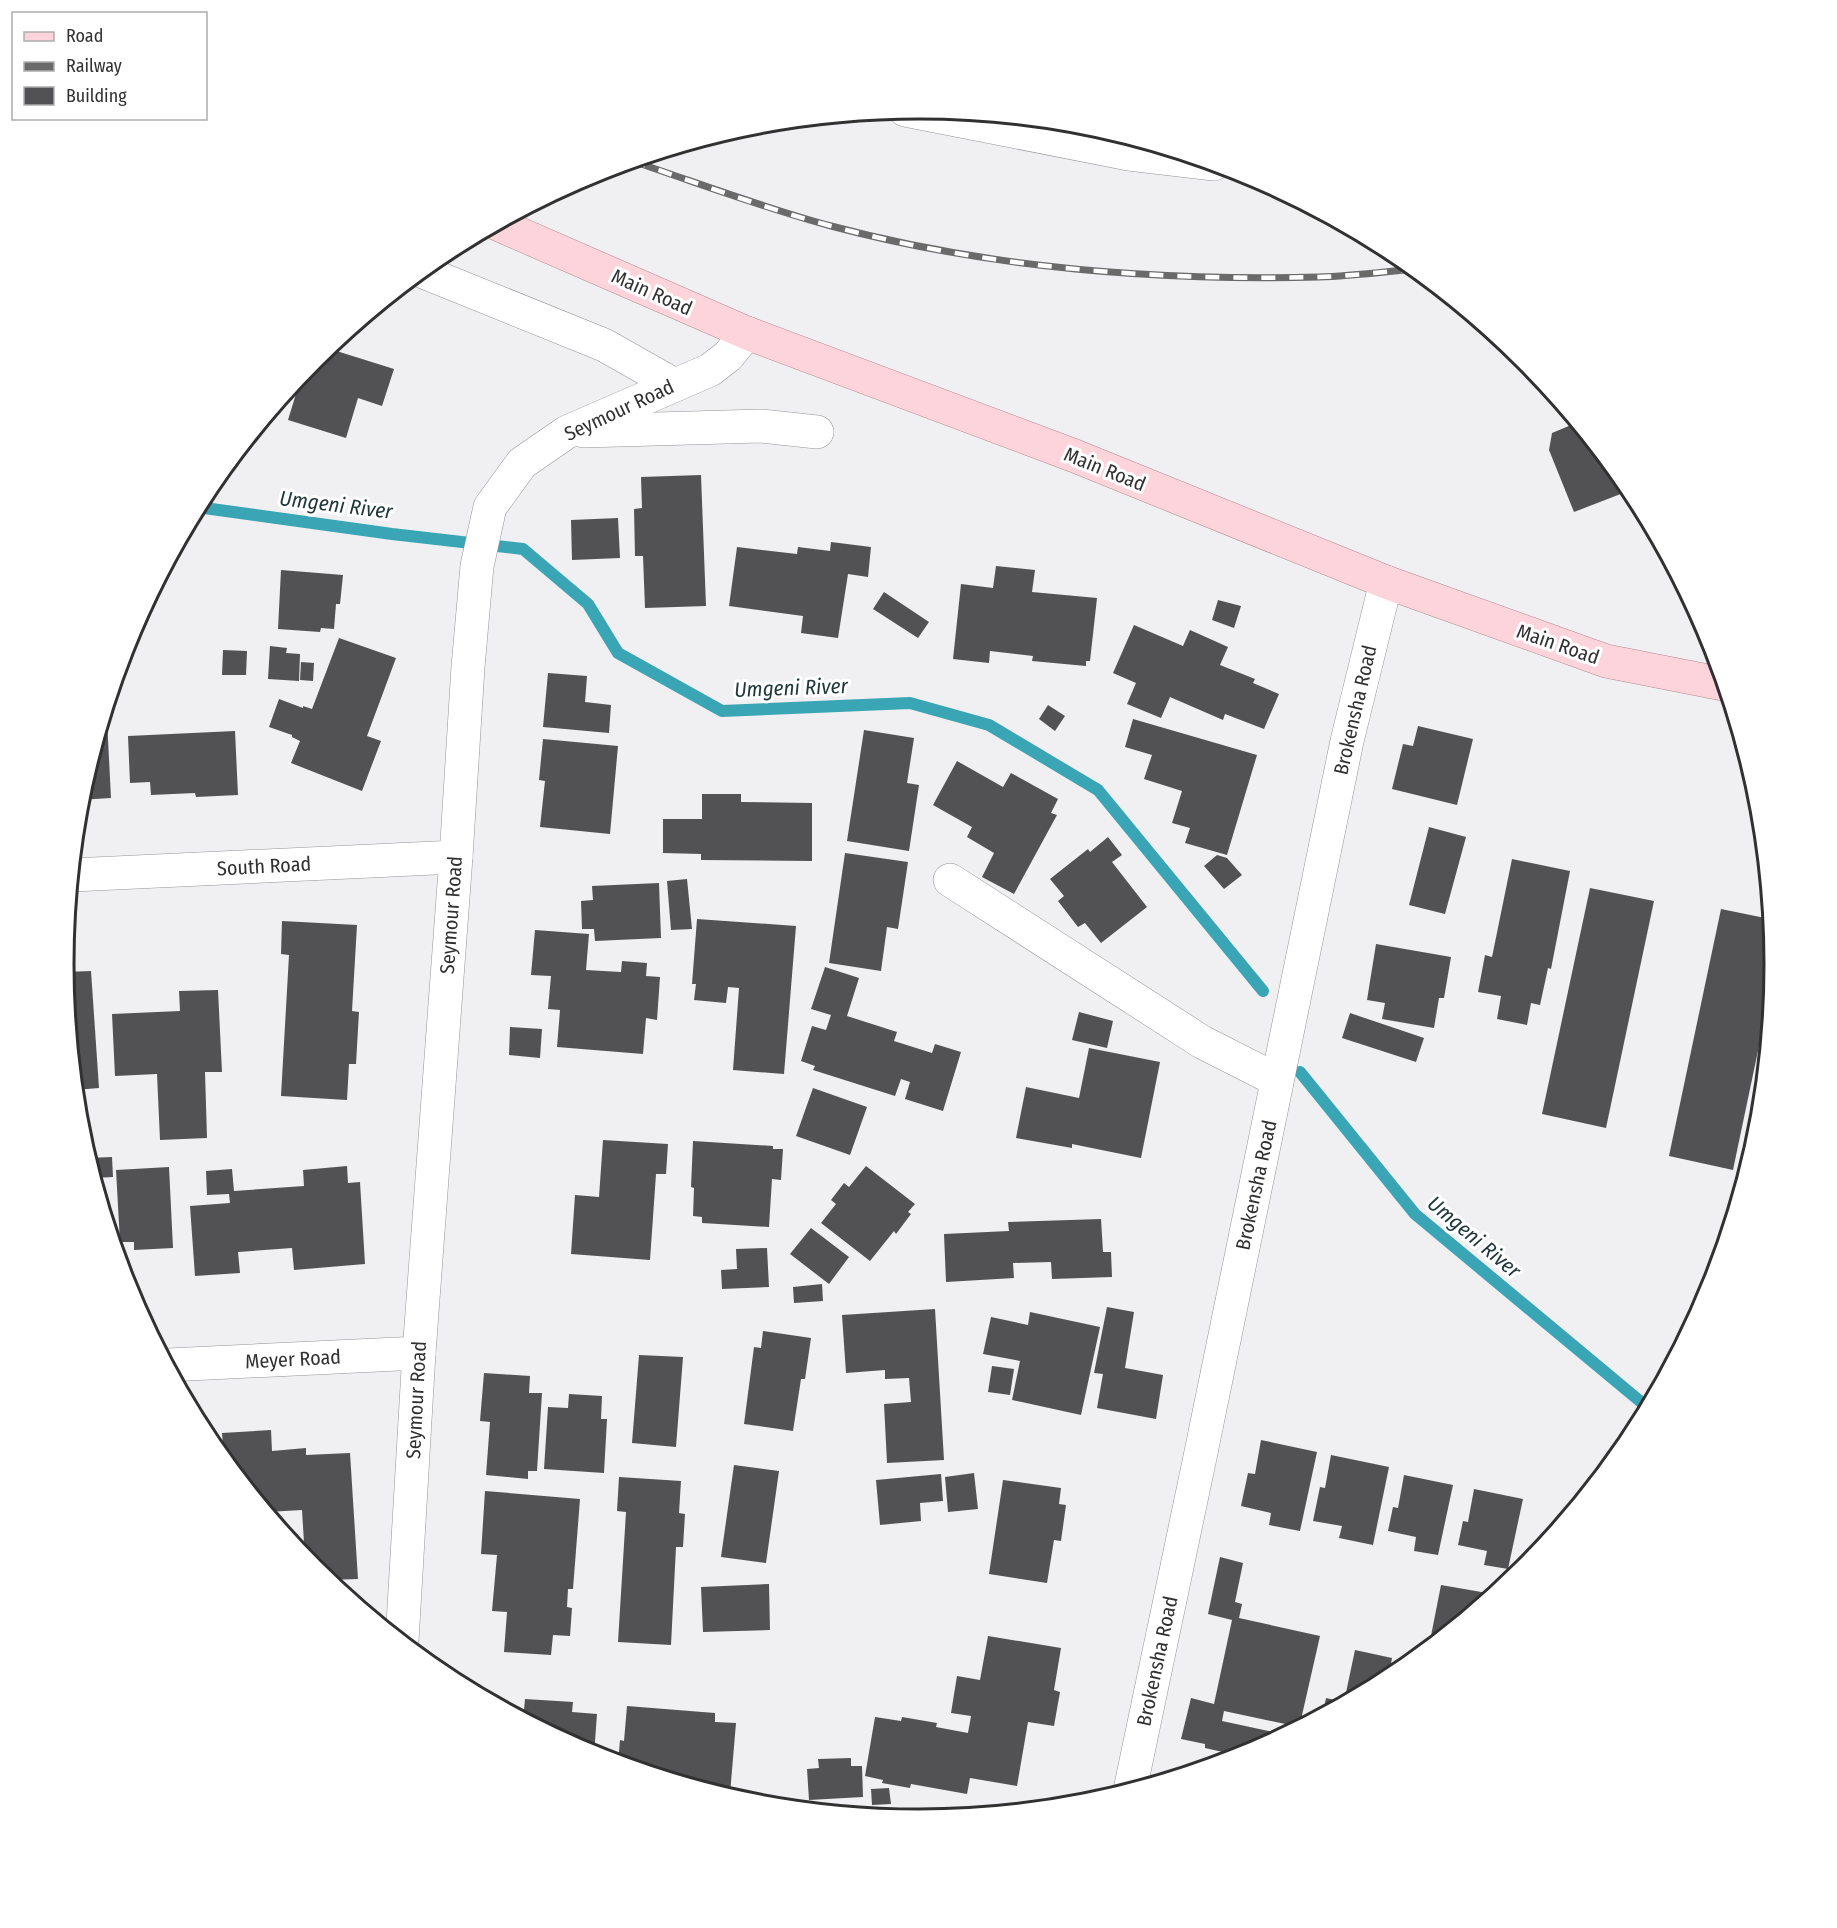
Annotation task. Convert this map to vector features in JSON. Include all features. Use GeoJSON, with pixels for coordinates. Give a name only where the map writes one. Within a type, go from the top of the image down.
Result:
{"type":"FeatureCollection","features":[{"type":"Feature","properties":{"kind":"main road","name":"Main Road"},"geometry":{"type":"LineString","coordinates":[[505,227],[747,333],[1075,456],[1386,582],[1606,661],[1715,682]]}},
{"type":"Feature","properties":{"kind":"street"},"geometry":{"type":"LineString","coordinates":[[958,120],[1129,154],[1175,159]]}},
{"type":"Feature","properties":{"kind":"street"},"geometry":{"type":"LineString","coordinates":[[430,275],[604,345],[673,384]]}},
{"type":"Feature","properties":{"kind":"street","name":"Seymour Road"},"geometry":{"type":"LineString","coordinates":[[402,1633],[419,1353],[468,667],[477,566],[490,507],[522,463],[567,432],[673,384],[710,370],[728,357],[747,333]]}},
{"type":"Feature","properties":{"kind":"street"},"geometry":{"type":"LineString","coordinates":[[567,432],[761,426],[818,432]]}},
{"type":"Feature","properties":{"kind":"street","name":"Brokensha Road"},"geometry":{"type":"LineString","coordinates":[[1132,1781],[1347,741],[1386,582]]}},
{"type":"Feature","properties":{"kind":"street","name":"South Road"},"geometry":{"type":"LineString","coordinates":[[79,875],[456,857]]}},
{"type":"Feature","properties":{"kind":"street"},"geometry":{"type":"LineString","coordinates":[[950,880],[1202,1042],[1277,1080]]}},
{"type":"Feature","properties":{"kind":"street","name":"Meyer Road"},"geometry":{"type":"LineString","coordinates":[[175,1365],[419,1353]]}},
{"type":"Feature","properties":{"kind":"building"},"geometry":{"type":"Polygon","coordinates":[[[337,351],[394,369],[382,406],[358,398],[346,438],[288,420],[296,393],[337,351]]]}},
{"type":"Feature","properties":{"kind":"building"},"geometry":{"type":"Polygon","coordinates":[[[1569,426],[1620,494],[1574,512],[1549,450],[1552,433],[1569,426]]]}},
{"type":"Feature","properties":{"kind":"building"},"geometry":{"type":"Polygon","coordinates":[[[701,475],[706,606],[645,608],[643,556],[635,556],[634,509],[642,508],[641,477],[701,475]]]}},
{"type":"Feature","properties":{"kind":"building"},"geometry":{"type":"Polygon","coordinates":[[[618,518],[620,558],[572,560],[571,520],[618,518]]]}},
{"type":"Feature","properties":{"kind":"building"},"geometry":{"type":"Polygon","coordinates":[[[831,542],[871,547],[868,577],[848,574],[838,638],[801,633],[803,616],[729,606],[737,547],[797,554],[798,547],[830,551],[831,542]]]}},
{"type":"Feature","properties":{"kind":"building"},"geometry":{"type":"Polygon","coordinates":[[[996,566],[1035,570],[1032,592],[1097,598],[1090,661],[1086,661],[1086,666],[1032,661],[1033,656],[990,651],[989,663],[953,659],[961,584],[993,588],[996,566]]]}},
{"type":"Feature","properties":{"kind":"building"},"geometry":{"type":"Polygon","coordinates":[[[281,570],[343,575],[340,604],[336,604],[334,629],[321,628],[320,632],[278,629],[281,570]]]}},
{"type":"Feature","properties":{"kind":"building"},"geometry":{"type":"Polygon","coordinates":[[[884,592],[929,622],[918,638],[873,609],[884,592]]]}},
{"type":"Feature","properties":{"kind":"building"},"geometry":{"type":"Polygon","coordinates":[[[1218,600],[1241,606],[1234,628],[1212,620],[1218,600]]]}},
{"type":"Feature","properties":{"kind":"building"},"geometry":{"type":"Polygon","coordinates":[[[1134,625],[1183,646],[1190,630],[1228,647],[1220,665],[1255,679],[1253,683],[1279,694],[1264,729],[1225,714],[1223,720],[1170,697],[1161,718],[1127,704],[1136,683],[1113,673],[1134,625]]]}},
{"type":"Feature","properties":{"kind":"building"},"geometry":{"type":"Polygon","coordinates":[[[339,638],[396,658],[367,736],[381,741],[362,791],[291,763],[300,741],[292,735],[269,727],[279,699],[312,709],[339,638]]]}},
{"type":"Feature","properties":{"kind":"building"},"geometry":{"type":"Polygon","coordinates":[[[270,646],[287,648],[286,653],[300,654],[299,681],[268,679],[270,646]]]}},
{"type":"Feature","properties":{"kind":"building"},"geometry":{"type":"Polygon","coordinates":[[[223,650],[247,651],[246,675],[222,675],[223,650]]]}},
{"type":"Feature","properties":{"kind":"building"},"geometry":{"type":"Polygon","coordinates":[[[301,662],[314,663],[313,681],[300,680],[301,662]]]}},
{"type":"Feature","properties":{"kind":"building"},"geometry":{"type":"Polygon","coordinates":[[[548,673],[587,676],[585,702],[611,705],[609,733],[543,727],[548,673]]]}},
{"type":"Feature","properties":{"kind":"building"},"geometry":{"type":"Polygon","coordinates":[[[1048,705],[1065,716],[1055,731],[1039,719],[1048,705]]]}},
{"type":"Feature","properties":{"kind":"building"},"geometry":{"type":"Polygon","coordinates":[[[1133,719],[1257,755],[1227,855],[1185,843],[1190,828],[1172,823],[1182,791],[1144,779],[1152,755],[1125,747],[1133,719]]]}},
{"type":"Feature","properties":{"kind":"building"},"geometry":{"type":"Polygon","coordinates":[[[1418,726],[1473,739],[1457,805],[1392,789],[1403,744],[1413,746],[1418,726]]]}},
{"type":"Feature","properties":{"kind":"building"},"geometry":{"type":"Polygon","coordinates":[[[107,727],[111,798],[90,799],[107,727]]]}},
{"type":"Feature","properties":{"kind":"building"},"geometry":{"type":"Polygon","coordinates":[[[864,730],[914,738],[907,783],[919,785],[909,851],[847,841],[864,730]]]}},
{"type":"Feature","properties":{"kind":"building"},"geometry":{"type":"Polygon","coordinates":[[[235,731],[238,795],[196,797],[195,793],[151,795],[150,782],[130,783],[128,736],[235,731]]]}},
{"type":"Feature","properties":{"kind":"building"},"geometry":{"type":"Polygon","coordinates":[[[543,739],[618,746],[610,834],[540,827],[545,781],[539,780],[543,739]]]}},
{"type":"Feature","properties":{"kind":"building"},"geometry":{"type":"Polygon","coordinates":[[[957,761],[1003,787],[1011,773],[1058,799],[1051,813],[1057,815],[1014,894],[982,877],[994,853],[967,837],[972,827],[933,805],[957,761]]]}},
{"type":"Feature","properties":{"kind":"building"},"geometry":{"type":"Polygon","coordinates":[[[702,794],[741,794],[741,802],[812,803],[812,861],[701,860],[701,854],[663,853],[663,819],[702,819],[702,794]]]}},
{"type":"Feature","properties":{"kind":"building"},"geometry":{"type":"Polygon","coordinates":[[[1429,827],[1466,837],[1445,914],[1409,905],[1429,827]]]}},
{"type":"Feature","properties":{"kind":"building"},"geometry":{"type":"Polygon","coordinates":[[[1108,837],[1122,855],[1112,862],[1147,907],[1101,943],[1085,923],[1078,927],[1058,901],[1064,896],[1050,879],[1088,849],[1090,852],[1108,837]]]}},
{"type":"Feature","properties":{"kind":"building"},"geometry":{"type":"Polygon","coordinates":[[[845,853],[908,862],[898,929],[887,927],[881,971],[829,963],[845,853]]]}},
{"type":"Feature","properties":{"kind":"building"},"geometry":{"type":"Polygon","coordinates":[[[1217,855],[1227,858],[1242,875],[1224,889],[1204,866],[1217,855]]]}},
{"type":"Feature","properties":{"kind":"building"},"geometry":{"type":"Polygon","coordinates":[[[1512,859],[1570,871],[1551,969],[1548,968],[1540,1005],[1531,1003],[1527,1025],[1497,1019],[1501,996],[1478,992],[1485,955],[1492,957],[1512,859]]]}},
{"type":"Feature","properties":{"kind":"building"},"geometry":{"type":"Polygon","coordinates":[[[687,879],[692,929],[671,930],[667,881],[687,879]]]}},
{"type":"Feature","properties":{"kind":"building"},"geometry":{"type":"Polygon","coordinates":[[[659,883],[661,938],[595,941],[594,929],[582,929],[581,901],[593,900],[592,886],[659,883]]]}},
{"type":"Feature","properties":{"kind":"building"},"geometry":{"type":"Polygon","coordinates":[[[1590,888],[1654,901],[1606,1128],[1542,1114],[1590,888]]]}},
{"type":"Feature","properties":{"kind":"building"},"geometry":{"type":"Polygon","coordinates":[[[1721,909],[1762,917],[1764,964],[1759,1045],[1733,1170],[1669,1156],[1721,909]]]}},
{"type":"Feature","properties":{"kind":"building"},"geometry":{"type":"Polygon","coordinates":[[[697,919],[796,926],[784,1074],[733,1070],[739,988],[728,987],[726,1003],[694,1000],[696,984],[692,984],[697,919]]]}},
{"type":"Feature","properties":{"kind":"building"},"geometry":{"type":"Polygon","coordinates":[[[282,921],[357,925],[352,1011],[359,1012],[356,1064],[349,1064],[347,1100],[281,1096],[289,955],[281,954],[282,921]]]}},
{"type":"Feature","properties":{"kind":"building"},"geometry":{"type":"Polygon","coordinates":[[[535,930],[589,934],[586,970],[621,972],[622,961],[647,963],[646,976],[660,977],[657,1020],[646,1018],[643,1054],[557,1047],[560,1010],[548,1009],[551,976],[531,975],[535,930]]]}},
{"type":"Feature","properties":{"kind":"building"},"geometry":{"type":"Polygon","coordinates":[[[1376,944],[1451,957],[1444,998],[1439,998],[1434,1028],[1382,1019],[1385,1003],[1367,1000],[1376,944]]]}},
{"type":"Feature","properties":{"kind":"building"},"geometry":{"type":"Polygon","coordinates":[[[825,967],[859,978],[847,1016],[897,1032],[894,1041],[932,1053],[935,1044],[961,1052],[943,1111],[905,1099],[910,1082],[901,1079],[895,1096],[813,1070],[815,1066],[801,1061],[812,1026],[826,1030],[831,1015],[811,1009],[825,967]]]}},
{"type":"Feature","properties":{"kind":"building"},"geometry":{"type":"Polygon","coordinates":[[[91,971],[99,1088],[84,1089],[75,1019],[74,972],[91,971]]]}},
{"type":"Feature","properties":{"kind":"building"},"geometry":{"type":"Polygon","coordinates":[[[218,990],[222,1072],[205,1072],[207,1138],[160,1140],[157,1074],[115,1076],[112,1014],[180,1011],[179,991],[218,990]]]}},
{"type":"Feature","properties":{"kind":"building"},"geometry":{"type":"Polygon","coordinates":[[[1079,1012],[1113,1021],[1107,1048],[1072,1040],[1079,1012]]]}},
{"type":"Feature","properties":{"kind":"building"},"geometry":{"type":"Polygon","coordinates":[[[1350,1013],[1424,1038],[1416,1062],[1342,1038],[1350,1013]]]}},
{"type":"Feature","properties":{"kind":"building"},"geometry":{"type":"Polygon","coordinates":[[[510,1027],[542,1029],[540,1058],[509,1055],[510,1027]]]}},
{"type":"Feature","properties":{"kind":"building"},"geometry":{"type":"Polygon","coordinates":[[[1089,1048],[1160,1062],[1141,1158],[1072,1144],[1072,1148],[1016,1138],[1026,1087],[1079,1098],[1089,1048]]]}},
{"type":"Feature","properties":{"kind":"building"},"geometry":{"type":"Polygon","coordinates":[[[813,1088],[867,1107],[850,1155],[796,1136],[813,1088]]]}},
{"type":"Feature","properties":{"kind":"building"},"geometry":{"type":"Polygon","coordinates":[[[603,1140],[668,1144],[666,1174],[656,1174],[650,1260],[571,1254],[575,1195],[599,1197],[603,1140]]]}},
{"type":"Feature","properties":{"kind":"building"},"geometry":{"type":"Polygon","coordinates":[[[693,1141],[773,1146],[773,1149],[783,1149],[781,1180],[772,1179],[769,1227],[702,1223],[702,1217],[693,1216],[694,1188],[691,1187],[693,1141]]]}},
{"type":"Feature","properties":{"kind":"building"},"geometry":{"type":"Polygon","coordinates":[[[112,1157],[113,1177],[101,1178],[96,1158],[112,1157]]]}},
{"type":"Feature","properties":{"kind":"building"},"geometry":{"type":"Polygon","coordinates":[[[347,1166],[348,1183],[360,1182],[365,1264],[294,1270],[292,1248],[238,1252],[240,1273],[195,1276],[190,1206],[230,1203],[229,1194],[207,1195],[206,1171],[232,1169],[234,1191],[304,1186],[303,1170],[347,1166]]]}},
{"type":"Feature","properties":{"kind":"building"},"geometry":{"type":"Polygon","coordinates":[[[866,1166],[915,1204],[908,1212],[911,1214],[896,1234],[894,1231],[870,1261],[821,1223],[836,1204],[831,1200],[844,1183],[849,1187],[866,1166]]]}},
{"type":"Feature","properties":{"kind":"building"},"geometry":{"type":"Polygon","coordinates":[[[169,1167],[173,1248],[134,1250],[134,1242],[120,1242],[116,1170],[169,1167]]]}},
{"type":"Feature","properties":{"kind":"building"},"geometry":{"type":"Polygon","coordinates":[[[1101,1219],[1103,1252],[1111,1252],[1112,1277],[1052,1279],[1051,1262],[1013,1263],[1014,1278],[946,1282],[944,1234],[1009,1231],[1008,1222],[1101,1219]]]}},
{"type":"Feature","properties":{"kind":"building"},"geometry":{"type":"Polygon","coordinates":[[[811,1228],[849,1257],[829,1284],[790,1254],[811,1228]]]}},
{"type":"Feature","properties":{"kind":"building"},"geometry":{"type":"Polygon","coordinates":[[[767,1248],[769,1287],[722,1289],[721,1270],[737,1269],[736,1249],[767,1248]]]}},
{"type":"Feature","properties":{"kind":"building"},"geometry":{"type":"Polygon","coordinates":[[[822,1284],[823,1301],[794,1303],[793,1287],[822,1284]]]}},
{"type":"Feature","properties":{"kind":"building"},"geometry":{"type":"Polygon","coordinates":[[[1107,1307],[1134,1312],[1125,1368],[1163,1375],[1156,1419],[1097,1408],[1103,1374],[1094,1373],[1107,1307]]]}},
{"type":"Feature","properties":{"kind":"building"},"geometry":{"type":"Polygon","coordinates":[[[935,1309],[944,1460],[887,1463],[884,1404],[911,1402],[909,1378],[885,1379],[885,1370],[846,1373],[842,1315],[935,1309]]]}},
{"type":"Feature","properties":{"kind":"building"},"geometry":{"type":"Polygon","coordinates":[[[1030,1312],[1100,1327],[1081,1415],[1012,1400],[1020,1361],[983,1354],[991,1317],[1028,1325],[1030,1312]]]}},
{"type":"Feature","properties":{"kind":"building"},"geometry":{"type":"Polygon","coordinates":[[[763,1331],[811,1338],[805,1379],[801,1379],[793,1431],[744,1424],[754,1347],[761,1348],[763,1331]]]}},
{"type":"Feature","properties":{"kind":"building"},"geometry":{"type":"Polygon","coordinates":[[[639,1355],[683,1357],[676,1447],[632,1443],[639,1355]]]}},
{"type":"Feature","properties":{"kind":"building"},"geometry":{"type":"Polygon","coordinates":[[[992,1366],[1014,1369],[1010,1395],[988,1392],[992,1366]]]}},
{"type":"Feature","properties":{"kind":"building"},"geometry":{"type":"Polygon","coordinates":[[[484,1373],[530,1376],[529,1393],[542,1393],[537,1471],[528,1471],[528,1479],[486,1475],[490,1422],[480,1421],[484,1373]]]}},
{"type":"Feature","properties":{"kind":"building"},"geometry":{"type":"Polygon","coordinates":[[[569,1394],[602,1396],[601,1419],[607,1419],[604,1473],[544,1469],[548,1407],[568,1408],[569,1394]]]}},
{"type":"Feature","properties":{"kind":"building"},"geometry":{"type":"Polygon","coordinates":[[[271,1430],[272,1451],[306,1448],[306,1455],[350,1453],[358,1579],[340,1580],[321,1562],[304,1544],[302,1510],[275,1512],[223,1442],[222,1433],[271,1430]]]}},
{"type":"Feature","properties":{"kind":"building"},"geometry":{"type":"Polygon","coordinates":[[[1261,1440],[1317,1452],[1300,1531],[1269,1525],[1271,1513],[1241,1506],[1248,1473],[1255,1474],[1261,1440]]]}},
{"type":"Feature","properties":{"kind":"building"},"geometry":{"type":"Polygon","coordinates":[[[1331,1455],[1389,1467],[1373,1545],[1339,1538],[1342,1526],[1313,1521],[1320,1487],[1325,1488],[1331,1455]]]}},
{"type":"Feature","properties":{"kind":"building"},"geometry":{"type":"Polygon","coordinates":[[[734,1465],[779,1471],[766,1563],[721,1557],[734,1465]]]}},
{"type":"Feature","properties":{"kind":"building"},"geometry":{"type":"Polygon","coordinates":[[[974,1473],[978,1509],[948,1512],[945,1477],[974,1473]]]}},
{"type":"Feature","properties":{"kind":"building"},"geometry":{"type":"Polygon","coordinates":[[[941,1474],[943,1501],[920,1503],[921,1521],[880,1525],[876,1480],[941,1474]]]}},
{"type":"Feature","properties":{"kind":"building"},"geometry":{"type":"Polygon","coordinates":[[[1404,1475],[1453,1485],[1438,1555],[1414,1551],[1416,1537],[1388,1531],[1393,1507],[1398,1508],[1404,1475]]]}},
{"type":"Feature","properties":{"kind":"building"},"geometry":{"type":"Polygon","coordinates":[[[619,1477],[681,1481],[679,1513],[685,1514],[683,1547],[676,1547],[671,1645],[618,1642],[626,1512],[617,1511],[619,1477]]]}},
{"type":"Feature","properties":{"kind":"building"},"geometry":{"type":"Polygon","coordinates":[[[1003,1480],[1061,1488],[1059,1504],[1066,1505],[1061,1541],[1054,1540],[1047,1583],[989,1574],[1003,1480]]]}},
{"type":"Feature","properties":{"kind":"building"},"geometry":{"type":"Polygon","coordinates":[[[1474,1489],[1523,1499],[1508,1569],[1484,1565],[1487,1551],[1458,1545],[1463,1521],[1468,1522],[1474,1489]]]}},
{"type":"Feature","properties":{"kind":"building"},"geometry":{"type":"Polygon","coordinates":[[[485,1491],[580,1499],[573,1589],[568,1589],[567,1607],[572,1608],[570,1636],[553,1635],[551,1655],[504,1652],[507,1612],[492,1611],[497,1555],[481,1554],[485,1491]]]}},
{"type":"Feature","properties":{"kind":"building"},"geometry":{"type":"Polygon","coordinates":[[[1220,1557],[1243,1563],[1235,1602],[1242,1604],[1239,1618],[1320,1636],[1302,1717],[1287,1724],[1224,1711],[1222,1721],[1271,1732],[1223,1752],[1205,1748],[1205,1744],[1181,1739],[1191,1698],[1214,1704],[1232,1620],[1208,1614],[1220,1557]]]}},
{"type":"Feature","properties":{"kind":"building"},"geometry":{"type":"Polygon","coordinates":[[[769,1584],[770,1630],[703,1632],[701,1587],[769,1584]]]}},
{"type":"Feature","properties":{"kind":"building"},"geometry":{"type":"Polygon","coordinates":[[[1441,1585],[1483,1592],[1476,1599],[1431,1635],[1441,1585]]]}},
{"type":"Feature","properties":{"kind":"building"},"geometry":{"type":"Polygon","coordinates":[[[988,1636],[1061,1648],[1054,1690],[1060,1692],[1054,1726],[1028,1722],[1017,1786],[970,1778],[967,1794],[911,1784],[910,1788],[882,1783],[883,1780],[865,1776],[875,1717],[901,1721],[902,1717],[937,1723],[936,1727],[968,1733],[971,1716],[951,1713],[957,1676],[980,1680],[988,1636]]]}},
{"type":"Feature","properties":{"kind":"building"},"geometry":{"type":"Polygon","coordinates":[[[1355,1650],[1392,1658],[1391,1665],[1346,1693],[1355,1650]]]}},
{"type":"Feature","properties":{"kind":"building"},"geometry":{"type":"Polygon","coordinates":[[[1326,1698],[1334,1700],[1325,1705],[1326,1698]]]}},
{"type":"Feature","properties":{"kind":"building"},"geometry":{"type":"Polygon","coordinates":[[[525,1699],[573,1702],[572,1712],[597,1714],[595,1745],[522,1710],[525,1699]]]}},
{"type":"Feature","properties":{"kind":"building"},"geometry":{"type":"Polygon","coordinates":[[[627,1706],[715,1713],[715,1722],[736,1723],[731,1787],[619,1754],[620,1740],[624,1741],[627,1706]]]}},
{"type":"Feature","properties":{"kind":"building"},"geometry":{"type":"Polygon","coordinates":[[[851,1758],[851,1766],[862,1766],[863,1797],[809,1800],[807,1769],[819,1768],[818,1759],[851,1758]]]}},
{"type":"Feature","properties":{"kind":"building"},"geometry":{"type":"Polygon","coordinates":[[[889,1788],[891,1804],[872,1805],[871,1789],[889,1788]]]}},
{"type":"Feature","properties":{"kind":"waterway","name":"Umgeni River"},"geometry":{"type":"LineString","coordinates":[[208,508],[392,534],[523,549],[588,604],[618,653],[722,711],[910,703],[989,725],[1098,790],[1263,991]]}},
{"type":"Feature","properties":{"kind":"waterway","name":"Umgeni River"},"geometry":{"type":"LineString","coordinates":[[1300,1072],[1415,1214],[1641,1402]]}},
{"type":"Feature","properties":{"kind":"railway"},"geometry":{"type":"LineString","coordinates":[[644,165],[831,226],[951,252],[1012,262],[1073,269],[1196,277],[1319,277],[1401,270]]}}]}
